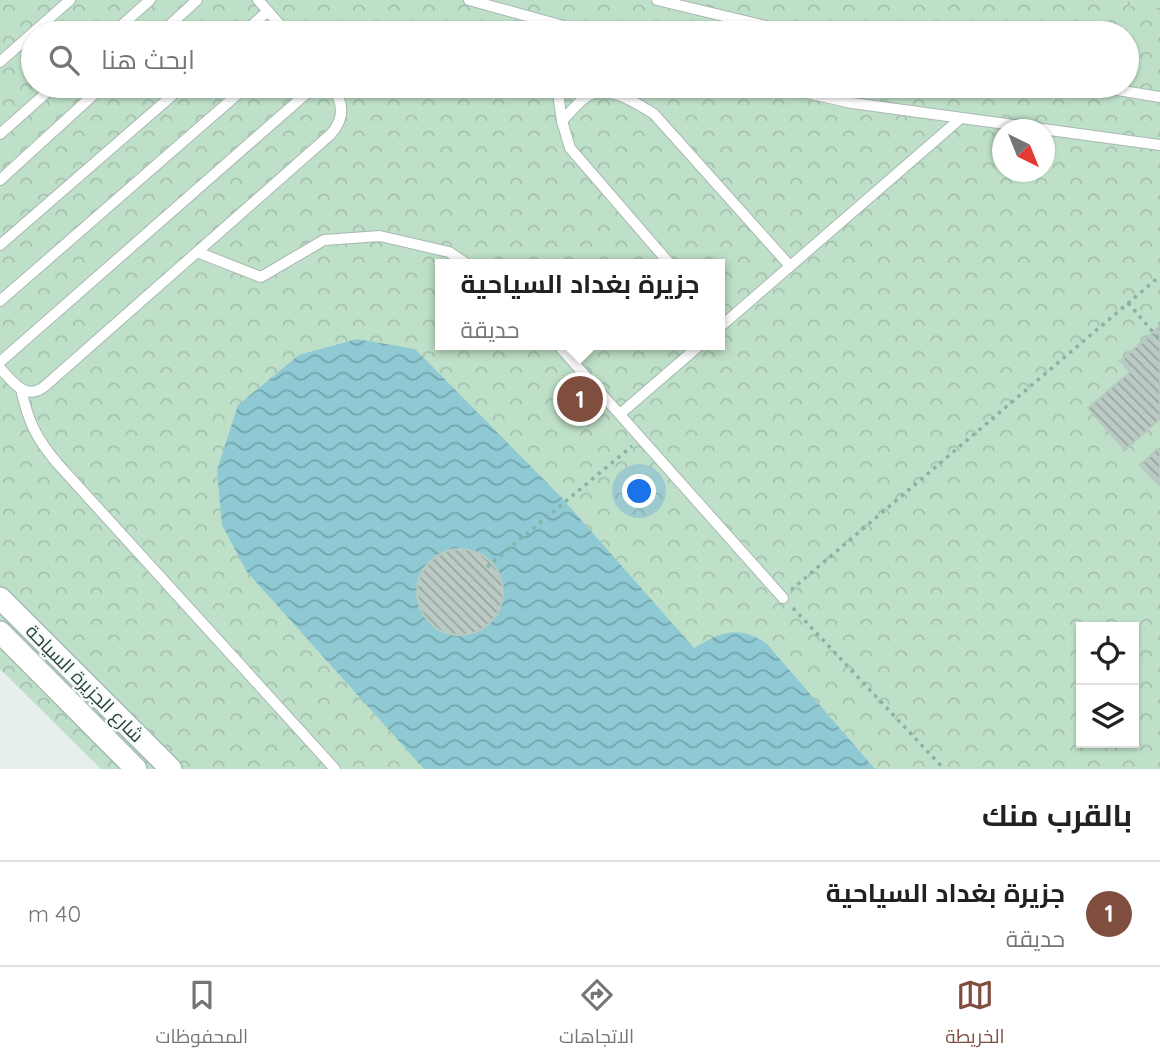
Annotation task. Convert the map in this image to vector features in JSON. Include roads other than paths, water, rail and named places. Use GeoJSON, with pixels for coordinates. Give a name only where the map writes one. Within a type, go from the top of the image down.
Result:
{"type":"FeatureCollection","features":[{"type":"Feature","properties":{"kind":"main road","name":"شارع الجزيرة السياحة"},"geometry":{"type":"LineString","coordinates":[[0,598],[171,769]]}},
{"type":"Feature","properties":{"kind":"main road","name":"شارع الجزيرة السياحة"},"geometry":{"type":"LineString","coordinates":[[0,632],[136,769]]}},
{"type":"Feature","properties":{"kind":"lane"},"geometry":{"type":"LineString","coordinates":[[46,21],[70,0]]}},
{"type":"Feature","properties":{"kind":"lane"},"geometry":{"type":"LineString","coordinates":[[126,21],[150,0]]}},
{"type":"Feature","properties":{"kind":"lane"},"geometry":{"type":"LineString","coordinates":[[174,21],[197,0]]}},
{"type":"Feature","properties":{"kind":"lane"},"geometry":{"type":"LineString","coordinates":[[258,0],[277,21]]}},
{"type":"Feature","properties":{"kind":"lane"},"geometry":{"type":"LineString","coordinates":[[469,0],[533,21]]}},
{"type":"Feature","properties":{"kind":"lane"},"geometry":{"type":"LineString","coordinates":[[657,0],[740,21]]}},
{"type":"Feature","properties":{"kind":"lane"},"geometry":{"type":"LineString","coordinates":[[257,21],[268,11]]}},
{"type":"Feature","properties":{"kind":"lane"},"geometry":{"type":"LineString","coordinates":[[0,62],[21,43]]}},
{"type":"Feature","properties":{"kind":"lane"},"geometry":{"type":"LineString","coordinates":[[1139,94],[1160,97]]}},
{"type":"Feature","properties":{"kind":"lane"},"geometry":{"type":"LineString","coordinates":[[0,134],[40,98]]}},
{"type":"Feature","properties":{"kind":"lane"},"geometry":{"type":"LineString","coordinates":[[0,180],[90,98]]}},
{"type":"Feature","properties":{"kind":"lane"},"geometry":{"type":"LineString","coordinates":[[0,246],[169,98]]}},
{"type":"Feature","properties":{"kind":"lane"},"geometry":{"type":"LineString","coordinates":[[0,301],[233,98]]}},
{"type":"Feature","properties":{"kind":"lane"},"geometry":{"type":"LineString","coordinates":[[0,362],[301,98]]}},
{"type":"Feature","properties":{"kind":"lane"},"geometry":{"type":"LineString","coordinates":[[0,368],[21,389],[27,392],[40,390],[337,126],[342,107],[340,98]]}},
{"type":"Feature","properties":{"kind":"lane"},"geometry":{"type":"LineString","coordinates":[[559,98],[570,148],[666,259]]}},
{"type":"Feature","properties":{"kind":"lane"},"geometry":{"type":"LineString","coordinates":[[562,121],[585,98]]}},
{"type":"Feature","properties":{"kind":"lane"},"geometry":{"type":"LineString","coordinates":[[625,98],[654,114],[790,266]]}},
{"type":"Feature","properties":{"kind":"lane"},"geometry":{"type":"LineString","coordinates":[[829,98],[1160,145]]}},
{"type":"Feature","properties":{"kind":"lane"},"geometry":{"type":"LineString","coordinates":[[725,322],[961,118]]}},
{"type":"Feature","properties":{"kind":"lane"},"geometry":{"type":"LineString","coordinates":[[197,252],[261,277],[324,240],[380,236],[449,252],[460,259]]}},
{"type":"Feature","properties":{"kind":"lane"},"geometry":{"type":"LineString","coordinates":[[562,350],[783,598]]}},
{"type":"Feature","properties":{"kind":"lane"},"geometry":{"type":"LineString","coordinates":[[620,414],[694,350]]}},
{"type":"Feature","properties":{"kind":"lane"},"geometry":{"type":"LineString","coordinates":[[21,389],[26,411],[38,440],[57,463],[335,769]]}},
{"type":"Feature","properties":{"kind":"water"},"geometry":{"type":"Polygon","coordinates":[[[357,339],[415,349],[561,497],[694,648],[721,635],[738,632],[766,643],[875,769],[424,769],[247,572],[222,525],[217,470],[238,405],[299,355],[357,339]],[[459,549],[438,557],[425,569],[419,584],[418,600],[424,615],[434,627],[449,635],[467,635],[482,630],[494,619],[502,603],[501,577],[492,562],[479,553],[459,549]]]}},
{"type":"Feature","properties":{"kind":"place","name":"جزيرة بغداد السياحية"},"geometry":{"type":"Point","coordinates":[580,399]}}]}
